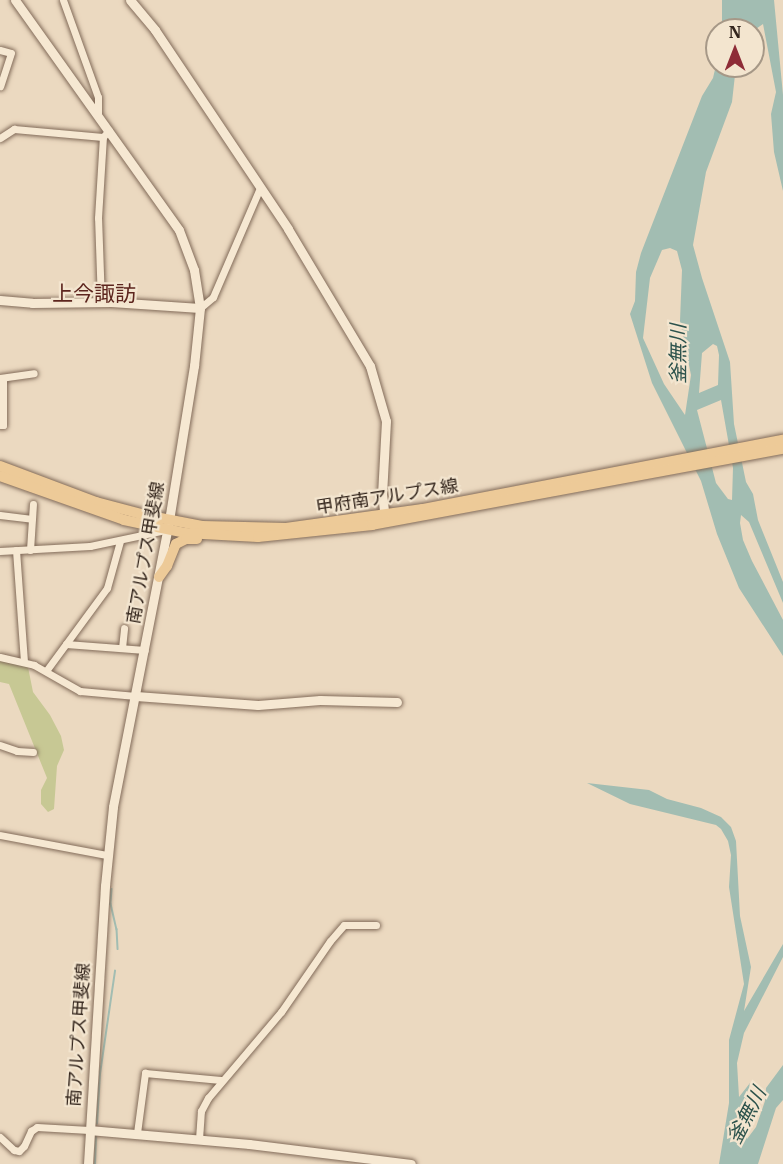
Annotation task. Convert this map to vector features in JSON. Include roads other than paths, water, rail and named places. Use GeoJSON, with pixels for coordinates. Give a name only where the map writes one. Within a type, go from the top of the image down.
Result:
{"type":"FeatureCollection","features":[{"type":"Feature","properties":{"kind":"main road","name":"甲府南アルプス線"},"geometry":{"type":"LineString","coordinates":[[429,512],[783,440]]}},
{"type":"Feature","properties":{"kind":"main road","name":"甲府南アルプス線"},"geometry":{"type":"LineString","coordinates":[[0,476],[105,514],[248,537],[302,535],[783,448]]}},
{"type":"Feature","properties":{"kind":"main road","name":"甲府南アルプス線"},"geometry":{"type":"LineString","coordinates":[[0,466],[96,502],[168,525],[286,528],[385,519]]}},
{"type":"Feature","properties":{"kind":"main road"},"geometry":{"type":"LineString","coordinates":[[159,577],[167,566],[172,550],[182,540],[248,537]]}},
{"type":"Feature","properties":{"kind":"street","name":"南アルプス甲斐線"},"geometry":{"type":"LineString","coordinates":[[15,0],[98,115],[106,133],[179,230],[194,270],[200,308],[194,366],[168,525],[136,696],[118,775],[107,855],[88,1164]]}},
{"type":"Feature","properties":{"kind":"street"},"geometry":{"type":"LineString","coordinates":[[63,0],[98,97],[98,115]]}},
{"type":"Feature","properties":{"kind":"street"},"geometry":{"type":"LineString","coordinates":[[130,0],[155,30],[260,188],[370,366],[386,421],[382,494],[385,519]]}},
{"type":"Feature","properties":{"kind":"street"},"geometry":{"type":"LineString","coordinates":[[0,50],[11,53],[0,87]]}},
{"type":"Feature","properties":{"kind":"street"},"geometry":{"type":"LineString","coordinates":[[0,138],[14,129],[106,133],[98,218],[101,302]]}},
{"type":"Feature","properties":{"kind":"street"},"geometry":{"type":"LineString","coordinates":[[0,300],[32,303],[101,302],[200,308],[213,297],[260,188]]}},
{"type":"Feature","properties":{"kind":"street"},"geometry":{"type":"LineString","coordinates":[[0,425],[3,425],[1,378],[34,373]]}},
{"type":"Feature","properties":{"kind":"street"},"geometry":{"type":"LineString","coordinates":[[30,550],[33,504]]}},
{"type":"Feature","properties":{"kind":"street"},"geometry":{"type":"LineString","coordinates":[[0,515],[32,519]]}},
{"type":"Feature","properties":{"kind":"street"},"geometry":{"type":"LineString","coordinates":[[0,551],[90,546],[120,541],[168,525]]}},
{"type":"Feature","properties":{"kind":"street"},"geometry":{"type":"LineString","coordinates":[[46,671],[107,588],[120,541]]}},
{"type":"Feature","properties":{"kind":"street"},"geometry":{"type":"LineString","coordinates":[[16,550],[24,662]]}},
{"type":"Feature","properties":{"kind":"street"},"geometry":{"type":"LineString","coordinates":[[122,648],[124,628]]}},
{"type":"Feature","properties":{"kind":"street"},"geometry":{"type":"LineString","coordinates":[[66,644],[145,650]]}},
{"type":"Feature","properties":{"kind":"street"},"geometry":{"type":"LineString","coordinates":[[0,657],[24,662],[46,671],[80,691],[258,705],[320,700],[397,702]]}},
{"type":"Feature","properties":{"kind":"street"},"geometry":{"type":"LineString","coordinates":[[0,745],[17,751],[33,752]]}},
{"type":"Feature","properties":{"kind":"street"},"geometry":{"type":"LineString","coordinates":[[0,835],[107,855]]}},
{"type":"Feature","properties":{"kind":"street"},"geometry":{"type":"LineString","coordinates":[[199,1139],[201,1111],[221,1080],[281,1012],[344,925],[376,925]]}},
{"type":"Feature","properties":{"kind":"street"},"geometry":{"type":"LineString","coordinates":[[137,1133],[145,1073],[221,1080]]}},
{"type":"Feature","properties":{"kind":"street"},"geometry":{"type":"LineString","coordinates":[[0,1137],[14,1150],[19,1151],[31,1131],[37,1127],[137,1133],[199,1139],[338,1159],[411,1164]]}},
{"type":"Feature","properties":{"kind":"waterway"},"geometry":{"type":"LineString","coordinates":[[112,889],[111,904],[117,929],[118,949]]}},
{"type":"Feature","properties":{"kind":"waterway"},"geometry":{"type":"LineString","coordinates":[[97,1124],[100,1074],[115,971]]}},
{"type":"Feature","properties":{"kind":"waterway"},"geometry":{"type":"LineString","coordinates":[[95,1164],[96,1136]]}},
{"type":"Feature","properties":{"kind":"district","name":"上今諏訪"},"geometry":{"type":"Point","coordinates":[94,293]}},
{"type":"Feature","properties":{"kind":"water label","name":"釜無川"},"geometry":{"type":"Point","coordinates":[677,354]}},
{"type":"Feature","properties":{"kind":"water label","name":"釜無川"},"geometry":{"type":"Point","coordinates":[746,1115]}}]}
